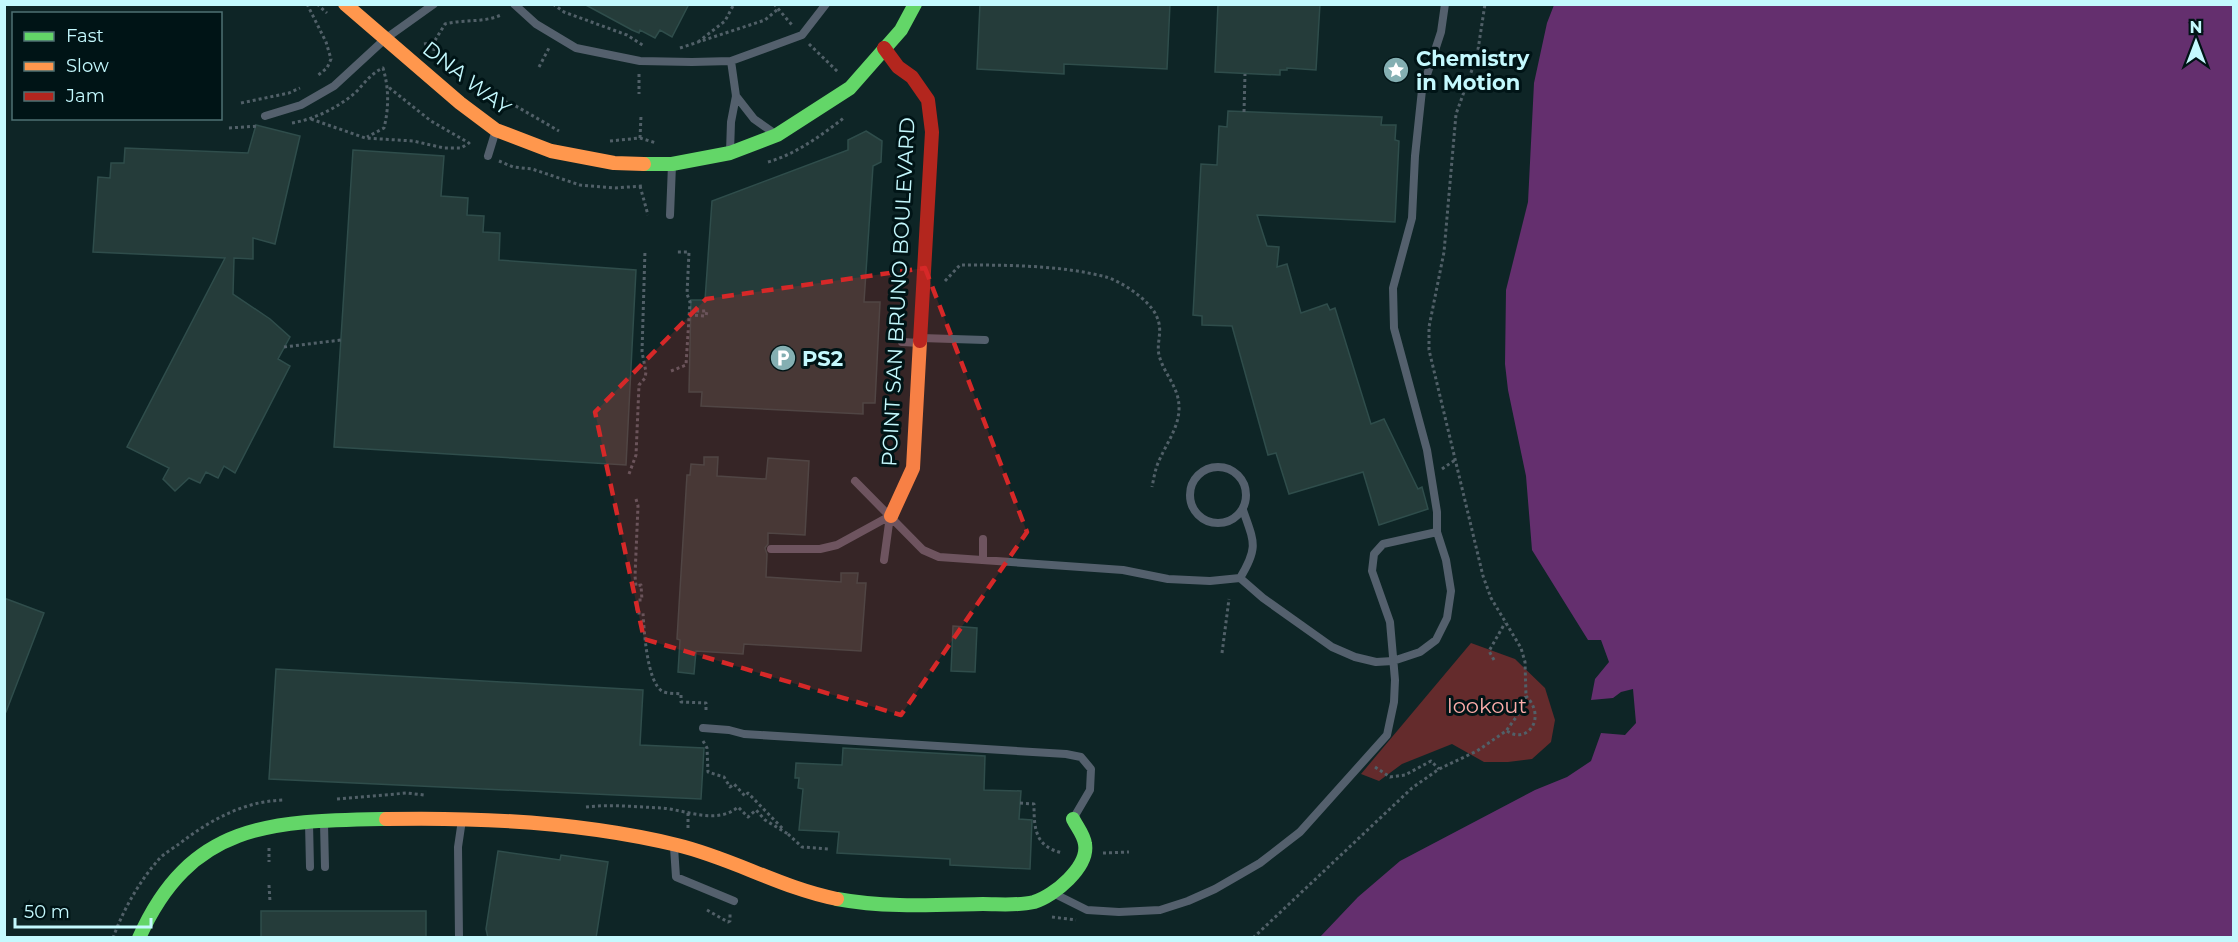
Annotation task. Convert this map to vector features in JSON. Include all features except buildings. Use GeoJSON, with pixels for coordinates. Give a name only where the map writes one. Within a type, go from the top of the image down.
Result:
{"type":"FeatureCollection","features":[{"type":"Feature","properties":{"kind":"street","name":"DNA WAY"},"geometry":{"type":"LineString","coordinates":[[345,4],[460,103],[496,130],[551,151],[614,164],[672,164],[730,153],[777,135],[850,88],[901,30],[915,4]]}},
{"type":"Feature","properties":{"kind":"street","name":"POINT SAN BRUNO BOULEVARD"},"geometry":{"type":"LineString","coordinates":[[884,48],[898,67],[912,77],[928,100],[932,132],[913,468],[891,516]]}},
{"type":"Feature","properties":{"kind":"street"},"geometry":{"type":"LineString","coordinates":[[139,938],[143,926],[184,868],[212,847],[267,826],[377,818],[462,819],[591,829],[674,844],[703,852],[794,887],[848,901],[916,906],[1008,904],[1040,900],[1054,893],[1068,882],[1083,859],[1085,844],[1073,819]]}},
{"type":"Feature","properties":{"kind":"lane"},"geometry":{"type":"LineString","coordinates":[[265,116],[301,105],[334,86],[385,39],[434,4]]}},
{"type":"Feature","properties":{"kind":"lane"},"geometry":{"type":"LineString","coordinates":[[514,4],[536,24],[576,48],[640,61],[730,61],[802,35],[826,4]]}},
{"type":"Feature","properties":{"kind":"lane"},"geometry":{"type":"LineString","coordinates":[[855,481],[923,550],[939,556],[1123,570],[1168,579],[1210,581],[1240,578],[1263,598],[1332,647],[1355,657],[1376,662],[1393,661],[1420,652],[1436,640],[1447,618],[1451,591],[1446,560],[1437,532],[1437,512],[1427,450],[1394,328],[1393,288],[1412,218],[1415,156],[1422,90],[1441,32],[1446,4]]}},
{"type":"Feature","properties":{"kind":"lane"},"geometry":{"type":"LineString","coordinates":[[730,61],[736,96],[731,122],[730,153]]}},
{"type":"Feature","properties":{"kind":"lane"},"geometry":{"type":"LineString","coordinates":[[736,96],[754,119],[777,135]]}},
{"type":"Feature","properties":{"kind":"lane"},"geometry":{"type":"LineString","coordinates":[[488,156],[496,130]]}},
{"type":"Feature","properties":{"kind":"lane"},"geometry":{"type":"LineString","coordinates":[[670,216],[672,164]]}},
{"type":"Feature","properties":{"kind":"lane"},"geometry":{"type":"LineString","coordinates":[[902,342],[985,340]]}},
{"type":"Feature","properties":{"kind":"lane"},"geometry":{"type":"LineString","coordinates":[[1240,578],[1249,563],[1254,543],[1242,510],[1246,502],[1245,485],[1235,471],[1218,466],[1209,468],[1195,478],[1191,486],[1191,502],[1199,516],[1222,523],[1230,521],[1242,510]]}},
{"type":"Feature","properties":{"kind":"lane"},"geometry":{"type":"LineString","coordinates":[[771,549],[820,549],[837,545],[891,516]]}},
{"type":"Feature","properties":{"kind":"lane"},"geometry":{"type":"LineString","coordinates":[[884,561],[891,516]]}},
{"type":"Feature","properties":{"kind":"lane"},"geometry":{"type":"LineString","coordinates":[[1054,893],[1087,910],[1119,912],[1160,910],[1188,901],[1260,863],[1300,832],[1387,735],[1394,702],[1393,661],[1390,622],[1372,571],[1374,554],[1383,544],[1437,532]]}},
{"type":"Feature","properties":{"kind":"lane"},"geometry":{"type":"LineString","coordinates":[[983,539],[983,560]]}},
{"type":"Feature","properties":{"kind":"lane"},"geometry":{"type":"LineString","coordinates":[[703,732],[729,730],[744,735],[1066,754],[1081,757],[1091,769],[1090,790],[1073,819]]}},
{"type":"Feature","properties":{"kind":"lane"},"geometry":{"type":"LineString","coordinates":[[459,938],[458,847],[462,819]]}},
{"type":"Feature","properties":{"kind":"lane"},"geometry":{"type":"LineString","coordinates":[[324,821],[325,867]]}},
{"type":"Feature","properties":{"kind":"lane"},"geometry":{"type":"LineString","coordinates":[[309,822],[310,867]]}},
{"type":"Feature","properties":{"kind":"lane"},"geometry":{"type":"LineString","coordinates":[[674,844],[676,877],[734,901]]}},
{"type":"Feature","properties":{"kind":"path"},"geometry":{"type":"LineString","coordinates":[[307,4],[326,42],[331,59],[327,68],[317,76]]}},
{"type":"Feature","properties":{"kind":"path"},"geometry":{"type":"LineString","coordinates":[[553,4],[570,15],[627,35],[643,46]]}},
{"type":"Feature","properties":{"kind":"path"},"geometry":{"type":"LineString","coordinates":[[734,4],[725,21],[696,43],[765,20],[778,9]]}},
{"type":"Feature","properties":{"kind":"path"},"geometry":{"type":"LineString","coordinates":[[774,4],[793,26]]}},
{"type":"Feature","properties":{"kind":"path"},"geometry":{"type":"LineString","coordinates":[[1253,938],[1412,788],[1439,769],[1477,751],[1506,731],[1517,716],[1526,696],[1525,662],[1521,648],[1491,598],[1483,576],[1428,350],[1429,327],[1444,252],[1456,114],[1477,56],[1485,4]]}},
{"type":"Feature","properties":{"kind":"path"},"geometry":{"type":"LineString","coordinates":[[436,56],[433,51],[434,42],[445,24],[462,20],[488,21],[501,15]]}},
{"type":"Feature","properties":{"kind":"path"},"geometry":{"type":"LineString","coordinates":[[566,22],[570,15]]}},
{"type":"Feature","properties":{"kind":"path"},"geometry":{"type":"LineString","coordinates":[[419,43],[429,45],[434,42]]}},
{"type":"Feature","properties":{"kind":"path"},"geometry":{"type":"LineString","coordinates":[[809,44],[838,72]]}},
{"type":"Feature","properties":{"kind":"path"},"geometry":{"type":"LineString","coordinates":[[540,67],[549,48]]}},
{"type":"Feature","properties":{"kind":"path"},"geometry":{"type":"LineString","coordinates":[[365,138],[384,128],[388,114],[387,86],[383,68],[376,71],[354,93],[329,111],[311,119],[365,138],[413,141],[444,148],[461,148],[469,143],[431,121],[387,86]]}},
{"type":"Feature","properties":{"kind":"path"},"geometry":{"type":"LineString","coordinates":[[1244,112],[1245,74]]}},
{"type":"Feature","properties":{"kind":"path"},"geometry":{"type":"LineString","coordinates":[[639,75],[639,94]]}},
{"type":"Feature","properties":{"kind":"path"},"geometry":{"type":"LineString","coordinates":[[241,103],[289,93],[304,87]]}},
{"type":"Feature","properties":{"kind":"path"},"geometry":{"type":"LineString","coordinates":[[473,88],[514,105],[568,133]]}},
{"type":"Feature","properties":{"kind":"path"},"geometry":{"type":"LineString","coordinates":[[605,141],[640,138],[641,116]]}},
{"type":"Feature","properties":{"kind":"path"},"geometry":{"type":"LineString","coordinates":[[498,161],[513,167],[532,169],[580,185],[615,188],[640,186],[648,215]]}},
{"type":"Feature","properties":{"kind":"path"},"geometry":{"type":"LineString","coordinates":[[628,474],[636,455],[639,385],[645,378],[646,372],[642,352],[645,250]]}},
{"type":"Feature","properties":{"kind":"path"},"geometry":{"type":"LineString","coordinates":[[671,371],[686,365],[690,302],[687,294],[689,252],[677,252]]}},
{"type":"Feature","properties":{"kind":"path"},"geometry":{"type":"LineString","coordinates":[[924,282],[943,284],[960,266],[1017,267],[1106,277],[1134,292],[1155,313],[1161,332],[1158,351],[1177,392],[1179,409],[1173,434],[1157,463],[1152,487]]}},
{"type":"Feature","properties":{"kind":"path"},"geometry":{"type":"LineString","coordinates":[[689,315],[706,316],[707,311],[695,311]]}},
{"type":"Feature","properties":{"kind":"path"},"geometry":{"type":"LineString","coordinates":[[284,347],[341,340]]}},
{"type":"Feature","properties":{"kind":"path"},"geometry":{"type":"LineString","coordinates":[[636,499],[638,506],[635,576],[636,586],[640,585],[641,588],[642,600],[637,600],[637,614],[643,613],[646,644],[654,682],[664,692],[681,694],[681,702],[706,703],[706,713]]}},
{"type":"Feature","properties":{"kind":"path"},"geometry":{"type":"LineString","coordinates":[[1222,653],[1229,599]]}},
{"type":"Feature","properties":{"kind":"path"},"geometry":{"type":"LineString","coordinates":[[1494,660],[1489,651],[1506,623]]}},
{"type":"Feature","properties":{"kind":"path"},"geometry":{"type":"LineString","coordinates":[[1506,731],[1512,735],[1524,734],[1534,723],[1536,713],[1533,704],[1526,696]]}},
{"type":"Feature","properties":{"kind":"path"},"geometry":{"type":"LineString","coordinates":[[703,732],[703,744],[707,748],[708,772],[720,775],[730,787],[734,784],[745,796],[748,793],[801,847],[829,849]]}},
{"type":"Feature","properties":{"kind":"path"},"geometry":{"type":"LineString","coordinates":[[1364,760],[1390,777],[1405,775],[1431,761],[1439,769]]}},
{"type":"Feature","properties":{"kind":"path"},"geometry":{"type":"LineString","coordinates":[[330,800],[407,793],[424,795]]}},
{"type":"Feature","properties":{"kind":"path"},"geometry":{"type":"LineString","coordinates":[[1020,803],[1034,804],[1034,828],[1042,843],[1052,851],[1068,854]]}},
{"type":"Feature","properties":{"kind":"path"},"geometry":{"type":"LineString","coordinates":[[602,805],[664,809],[700,816],[731,813],[738,807],[748,817],[756,810],[765,820],[788,834]]}},
{"type":"Feature","properties":{"kind":"path"},"geometry":{"type":"LineString","coordinates":[[268,844],[268,862]]}},
{"type":"Feature","properties":{"kind":"path"},"geometry":{"type":"LineString","coordinates":[[269,885],[270,902]]}},
{"type":"Feature","properties":{"kind":"path"},"geometry":{"type":"LineString","coordinates":[[707,910],[728,922],[730,914]]}},
{"type":"Feature","properties":{"kind":"highlighted area"},"geometry":{"type":"Polygon","coordinates":[[[925,268],[1027,532],[901,715],[644,639],[595,412],[706,299],[925,268]]]}},
{"type":"Feature","properties":{"kind":"green space","name":"lookout"},"geometry":{"type":"Polygon","coordinates":[[[1471,643],[1515,659],[1545,688],[1555,720],[1551,742],[1532,759],[1508,762],[1484,762],[1452,744],[1402,764],[1379,781],[1361,774],[1471,643]]]}},
{"type":"Feature","properties":{"kind":"shaded area"},"geometry":{"type":"Polygon","coordinates":[[[1554,5],[2233,5],[2233,937],[1320,937],[1358,897],[1400,861],[1535,790],[1567,777],[1591,761],[1601,733],[1625,735],[1636,723],[1633,689],[1621,692],[1613,698],[1591,700],[1595,679],[1609,662],[1601,640],[1588,640],[1532,550],[1526,476],[1508,390],[1505,364],[1506,290],[1528,202],[1534,83],[1547,23],[1554,5]]]}},
{"type":"Feature","properties":{"kind":"traffic: fast"},"geometry":{"type":"LineString","coordinates":[[644,164],[672,164],[730,153],[777,135],[850,88],[901,30],[915,4]]}},
{"type":"Feature","properties":{"kind":"traffic: fast"},"geometry":{"type":"LineString","coordinates":[[139,938],[160,899],[184,870],[210,849],[240,835],[272,827],[307,822],[386,819]]}},
{"type":"Feature","properties":{"kind":"traffic: fast"},"geometry":{"type":"LineString","coordinates":[[837,899],[874,904],[910,905],[1034,902],[1060,887],[1082,862],[1085,844],[1073,819]]}},
{"type":"Feature","properties":{"kind":"traffic: slow"},"geometry":{"type":"LineString","coordinates":[[345,4],[460,103],[496,130],[551,151],[614,163],[644,164]]}},
{"type":"Feature","properties":{"kind":"traffic: slow"},"geometry":{"type":"LineString","coordinates":[[891,516],[913,468],[920,341]]}},
{"type":"Feature","properties":{"kind":"traffic: slow"},"geometry":{"type":"LineString","coordinates":[[386,819],[496,820],[569,826],[641,837],[717,857],[796,888],[837,899]]}},
{"type":"Feature","properties":{"kind":"traffic: jam"},"geometry":{"type":"LineString","coordinates":[[884,48],[898,67],[912,77],[928,100],[932,132],[920,341]]}},
{"type":"Feature","properties":{"kind":"place","name":"Chemistry in Motion"},"geometry":{"type":"Point","coordinates":[1396,70]}},
{"type":"Feature","properties":{"kind":"place","name":"PS2"},"geometry":{"type":"Point","coordinates":[783,358]}}]}
